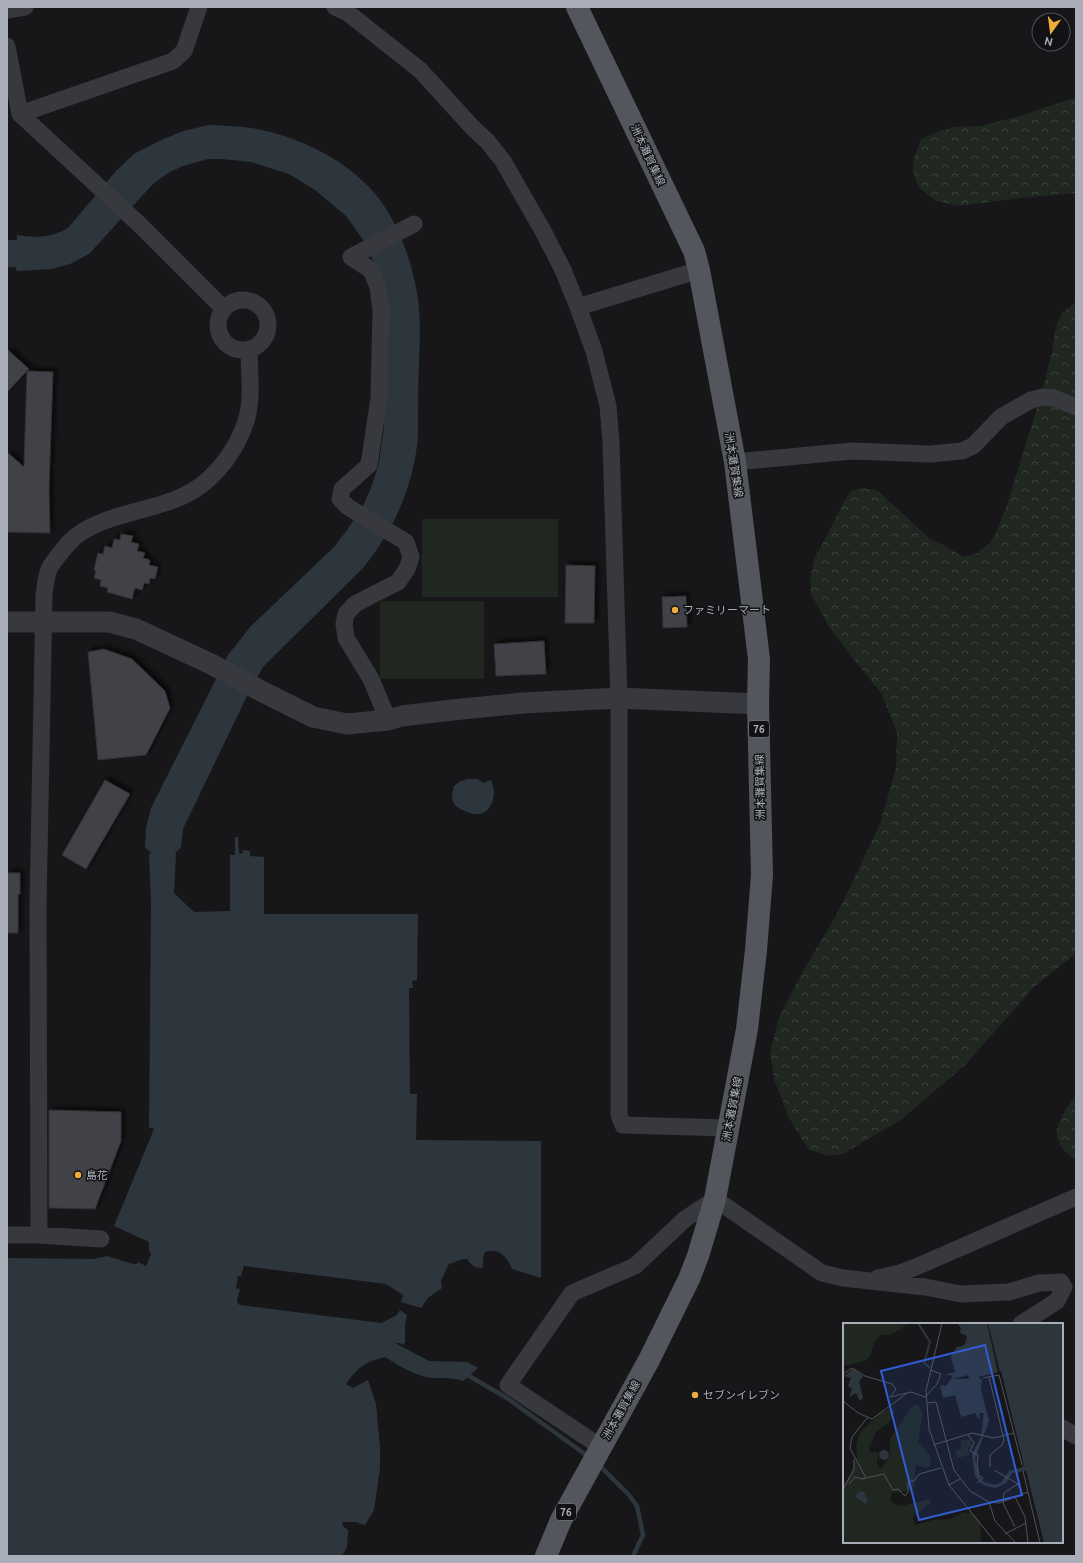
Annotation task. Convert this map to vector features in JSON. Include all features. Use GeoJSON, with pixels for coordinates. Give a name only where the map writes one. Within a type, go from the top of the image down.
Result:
{"type":"FeatureCollection","features":[{"type":"Feature","properties":{"kind":"main road","name":"洲本灘賀集線"},"geometry":{"type":"LineString","coordinates":[[546,1556],[562,1520],[649,1360],[689,1279],[703,1243],[715,1199],[747,1029],[756,950],[762,875],[758,704],[759,660],[735,462],[699,270],[694,251],[577,7]]}},
{"type":"Feature","properties":{"kind":"street"},"geometry":{"type":"LineString","coordinates":[[7,10],[25,7]]}},
{"type":"Feature","properties":{"kind":"street"},"geometry":{"type":"LineString","coordinates":[[20,114],[173,60],[184,51],[199,7]]}},
{"type":"Feature","properties":{"kind":"street"},"geometry":{"type":"LineString","coordinates":[[344,9],[420,70],[472,127],[488,142],[503,161],[563,270],[594,351],[608,414],[611,443],[619,698],[619,1115],[623,1125],[728,1128]]}},
{"type":"Feature","properties":{"kind":"street"},"geometry":{"type":"LineString","coordinates":[[7,46],[20,114],[139,224],[224,309]]}},
{"type":"Feature","properties":{"kind":"street"},"geometry":{"type":"LineString","coordinates":[[388,720],[371,679],[346,638],[344,624],[346,614],[355,604],[398,582],[407,569],[411,557],[406,542],[348,507],[340,499],[342,489],[369,465],[379,398],[382,310],[378,287],[370,270],[351,257],[414,224]]}},
{"type":"Feature","properties":{"kind":"street"},"geometry":{"type":"LineString","coordinates":[[578,308],[699,270]]}},
{"type":"Feature","properties":{"kind":"street"},"geometry":{"type":"LineString","coordinates":[[243,300],[256,303],[262,309],[268,324],[264,339],[248,349],[236,348],[229,345],[223,340],[218,324],[224,309],[231,303],[243,300]]}},
{"type":"Feature","properties":{"kind":"street"},"geometry":{"type":"LineString","coordinates":[[40,1236],[38,906],[43,623],[44,595],[50,568],[75,536],[100,522],[170,502],[192,492],[204,484],[218,471],[237,442],[246,420],[250,393],[248,349]]}},
{"type":"Feature","properties":{"kind":"street"},"geometry":{"type":"LineString","coordinates":[[735,462],[852,451],[930,454],[962,450],[973,446],[1001,417],[1031,400],[1043,397],[1054,398],[1076,407]]}},
{"type":"Feature","properties":{"kind":"street"},"geometry":{"type":"LineString","coordinates":[[7,622],[108,622],[130,627],[211,664],[313,717],[347,724],[388,720],[402,716],[500,706],[619,698],[758,704]]}},
{"type":"Feature","properties":{"kind":"street"},"geometry":{"type":"LineString","coordinates":[[862,1281],[900,1273],[916,1267],[1076,1198]]}},
{"type":"Feature","properties":{"kind":"street"},"geometry":{"type":"LineString","coordinates":[[596,1457],[508,1385],[572,1293],[635,1266],[685,1219],[715,1199],[822,1273],[862,1281],[925,1287],[962,1294],[1009,1292],[1039,1283],[1061,1282],[1064,1287],[1057,1301],[1023,1323]]}},
{"type":"Feature","properties":{"kind":"street"},"geometry":{"type":"LineString","coordinates":[[7,1235],[101,1239]]}},
{"type":"Feature","properties":{"kind":"street"},"geometry":{"type":"LineString","coordinates":[[1063,1429],[1076,1436]]}},
{"type":"Feature","properties":{"kind":"green space"},"geometry":{"type":"Polygon","coordinates":[[[1076,97],[1076,193],[957,206],[934,200],[919,187],[913,172],[914,158],[921,139],[954,127],[980,126],[1020,116],[1076,97]]]}},
{"type":"Feature","properties":{"kind":"green space"},"geometry":{"type":"Polygon","coordinates":[[[1076,302],[1076,953],[1033,988],[966,1064],[902,1119],[843,1154],[830,1156],[809,1150],[789,1118],[774,1079],[770,1053],[779,1017],[803,971],[837,914],[880,824],[896,768],[897,733],[882,694],[828,625],[811,594],[810,579],[814,560],[851,491],[860,488],[877,490],[930,539],[944,545],[963,557],[977,553],[989,544],[994,537],[1007,505],[1043,389],[1056,326],[1062,313],[1076,302]]]}},
{"type":"Feature","properties":{"kind":"green space"},"geometry":{"type":"Polygon","coordinates":[[[422,519],[558,519],[558,597],[422,597],[422,519]]]}},
{"type":"Feature","properties":{"kind":"green space"},"geometry":{"type":"Polygon","coordinates":[[[380,601],[484,601],[484,679],[380,679],[380,601]]]}},
{"type":"Feature","properties":{"kind":"green space"},"geometry":{"type":"Polygon","coordinates":[[[1076,1095],[1076,1160],[1060,1145],[1057,1137],[1057,1129],[1064,1112],[1076,1095]]]}},
{"type":"Feature","properties":{"kind":"shaded area"},"geometry":{"type":"Polygon","coordinates":[[[209,125],[257,129],[288,137],[318,150],[345,166],[358,176],[369,187],[387,210],[394,223],[411,265],[418,302],[420,337],[418,436],[416,454],[407,490],[393,523],[384,539],[362,569],[263,667],[246,698],[183,829],[181,848],[175,853],[174,893],[194,912],[230,911],[230,855],[235,855],[235,837],[238,837],[239,854],[243,853],[243,850],[250,851],[250,856],[264,857],[264,914],[418,914],[417,980],[412,981],[413,988],[409,988],[410,1094],[417,1094],[416,1140],[541,1141],[541,1278],[512,1269],[505,1257],[498,1252],[485,1252],[482,1268],[473,1266],[467,1259],[449,1264],[441,1281],[442,1288],[428,1298],[421,1308],[401,1302],[403,1295],[386,1284],[244,1266],[241,1276],[238,1276],[236,1288],[240,1289],[237,1301],[240,1305],[381,1323],[397,1315],[400,1310],[407,1315],[405,1324],[405,1342],[403,1345],[400,1343],[395,1343],[429,1361],[467,1362],[478,1368],[463,1381],[432,1378],[412,1372],[385,1357],[362,1366],[354,1373],[346,1384],[353,1388],[368,1380],[376,1404],[380,1448],[380,1468],[374,1510],[365,1525],[356,1522],[342,1522],[343,1526],[348,1530],[347,1547],[342,1556],[7,1556],[7,1258],[94,1259],[107,1256],[133,1264],[137,1264],[138,1262],[146,1266],[151,1254],[149,1250],[149,1242],[114,1226],[154,1129],[149,1127],[151,903],[149,855],[151,852],[145,848],[146,828],[151,808],[228,655],[251,626],[334,547],[363,506],[371,488],[379,463],[384,427],[385,377],[380,276],[364,241],[346,216],[315,190],[289,174],[251,162],[222,159],[208,159],[183,166],[168,173],[153,184],[89,254],[70,264],[52,269],[17,271],[15,267],[7,267],[7,240],[17,240],[17,235],[37,237],[56,234],[68,228],[116,171],[134,154],[183,131],[209,125]]]}},
{"type":"Feature","properties":{"kind":"shaded area"},"geometry":{"type":"Polygon","coordinates":[[[467,779],[478,779],[483,783],[491,780],[494,795],[493,801],[490,807],[480,814],[473,814],[460,809],[452,800],[454,786],[467,779]]]}},
{"type":"Feature","properties":{"kind":"building"},"geometry":{"type":"Polygon","coordinates":[[[7,349],[29,369],[7,392],[7,349]]]}},
{"type":"Feature","properties":{"kind":"building"},"geometry":{"type":"Polygon","coordinates":[[[27,371],[53,372],[49,487],[50,533],[7,532],[7,452],[24,467],[27,371]]]}},
{"type":"Feature","properties":{"kind":"building"},"geometry":{"type":"Polygon","coordinates":[[[121,534],[133,536],[131,542],[139,544],[137,551],[145,553],[143,558],[150,560],[149,565],[158,567],[155,579],[150,578],[149,584],[144,583],[142,590],[135,588],[132,599],[107,592],[108,588],[100,586],[101,580],[94,578],[96,571],[94,570],[98,553],[103,554],[105,546],[112,548],[114,539],[120,540],[121,534]]]}},
{"type":"Feature","properties":{"kind":"building"},"geometry":{"type":"Polygon","coordinates":[[[566,565],[595,566],[594,623],[565,623],[566,565]]]}},
{"type":"Feature","properties":{"kind":"building"},"geometry":{"type":"Polygon","coordinates":[[[686,596],[687,627],[663,628],[662,597],[686,596]]]}},
{"type":"Feature","properties":{"kind":"building"},"geometry":{"type":"Polygon","coordinates":[[[544,641],[546,674],[496,676],[494,644],[544,641]]]}},
{"type":"Feature","properties":{"kind":"building"},"geometry":{"type":"Polygon","coordinates":[[[104,649],[132,659],[165,691],[170,708],[146,755],[98,760],[88,652],[104,649]]]}},
{"type":"Feature","properties":{"kind":"building"},"geometry":{"type":"Polygon","coordinates":[[[105,780],[130,794],[86,869],[62,855],[105,780]]]}},
{"type":"Feature","properties":{"kind":"building"},"geometry":{"type":"Polygon","coordinates":[[[7,873],[20,873],[20,894],[18,894],[18,933],[7,933],[7,873]]]}},
{"type":"Feature","properties":{"kind":"building","name":"島花"},"geometry":{"type":"Polygon","coordinates":[[[49,1110],[121,1112],[121,1141],[95,1209],[49,1208],[49,1110]]]}},
{"type":"Feature","properties":{"kind":"waterway"},"geometry":{"type":"LineString","coordinates":[[464,1373],[507,1398],[589,1457]]}},
{"type":"Feature","properties":{"kind":"waterway"},"geometry":{"type":"LineString","coordinates":[[598,1464],[629,1495],[637,1506],[643,1535],[633,1556]]}},
{"type":"Feature","properties":{"kind":"place","name":"ファミリーマート"},"geometry":{"type":"Point","coordinates":[675,610]}},
{"type":"Feature","properties":{"kind":"place","name":"島花"},"geometry":{"type":"Point","coordinates":[78,1175]}},
{"type":"Feature","properties":{"kind":"place","name":"セブンイレブン"},"geometry":{"type":"Point","coordinates":[695,1395]}}]}
